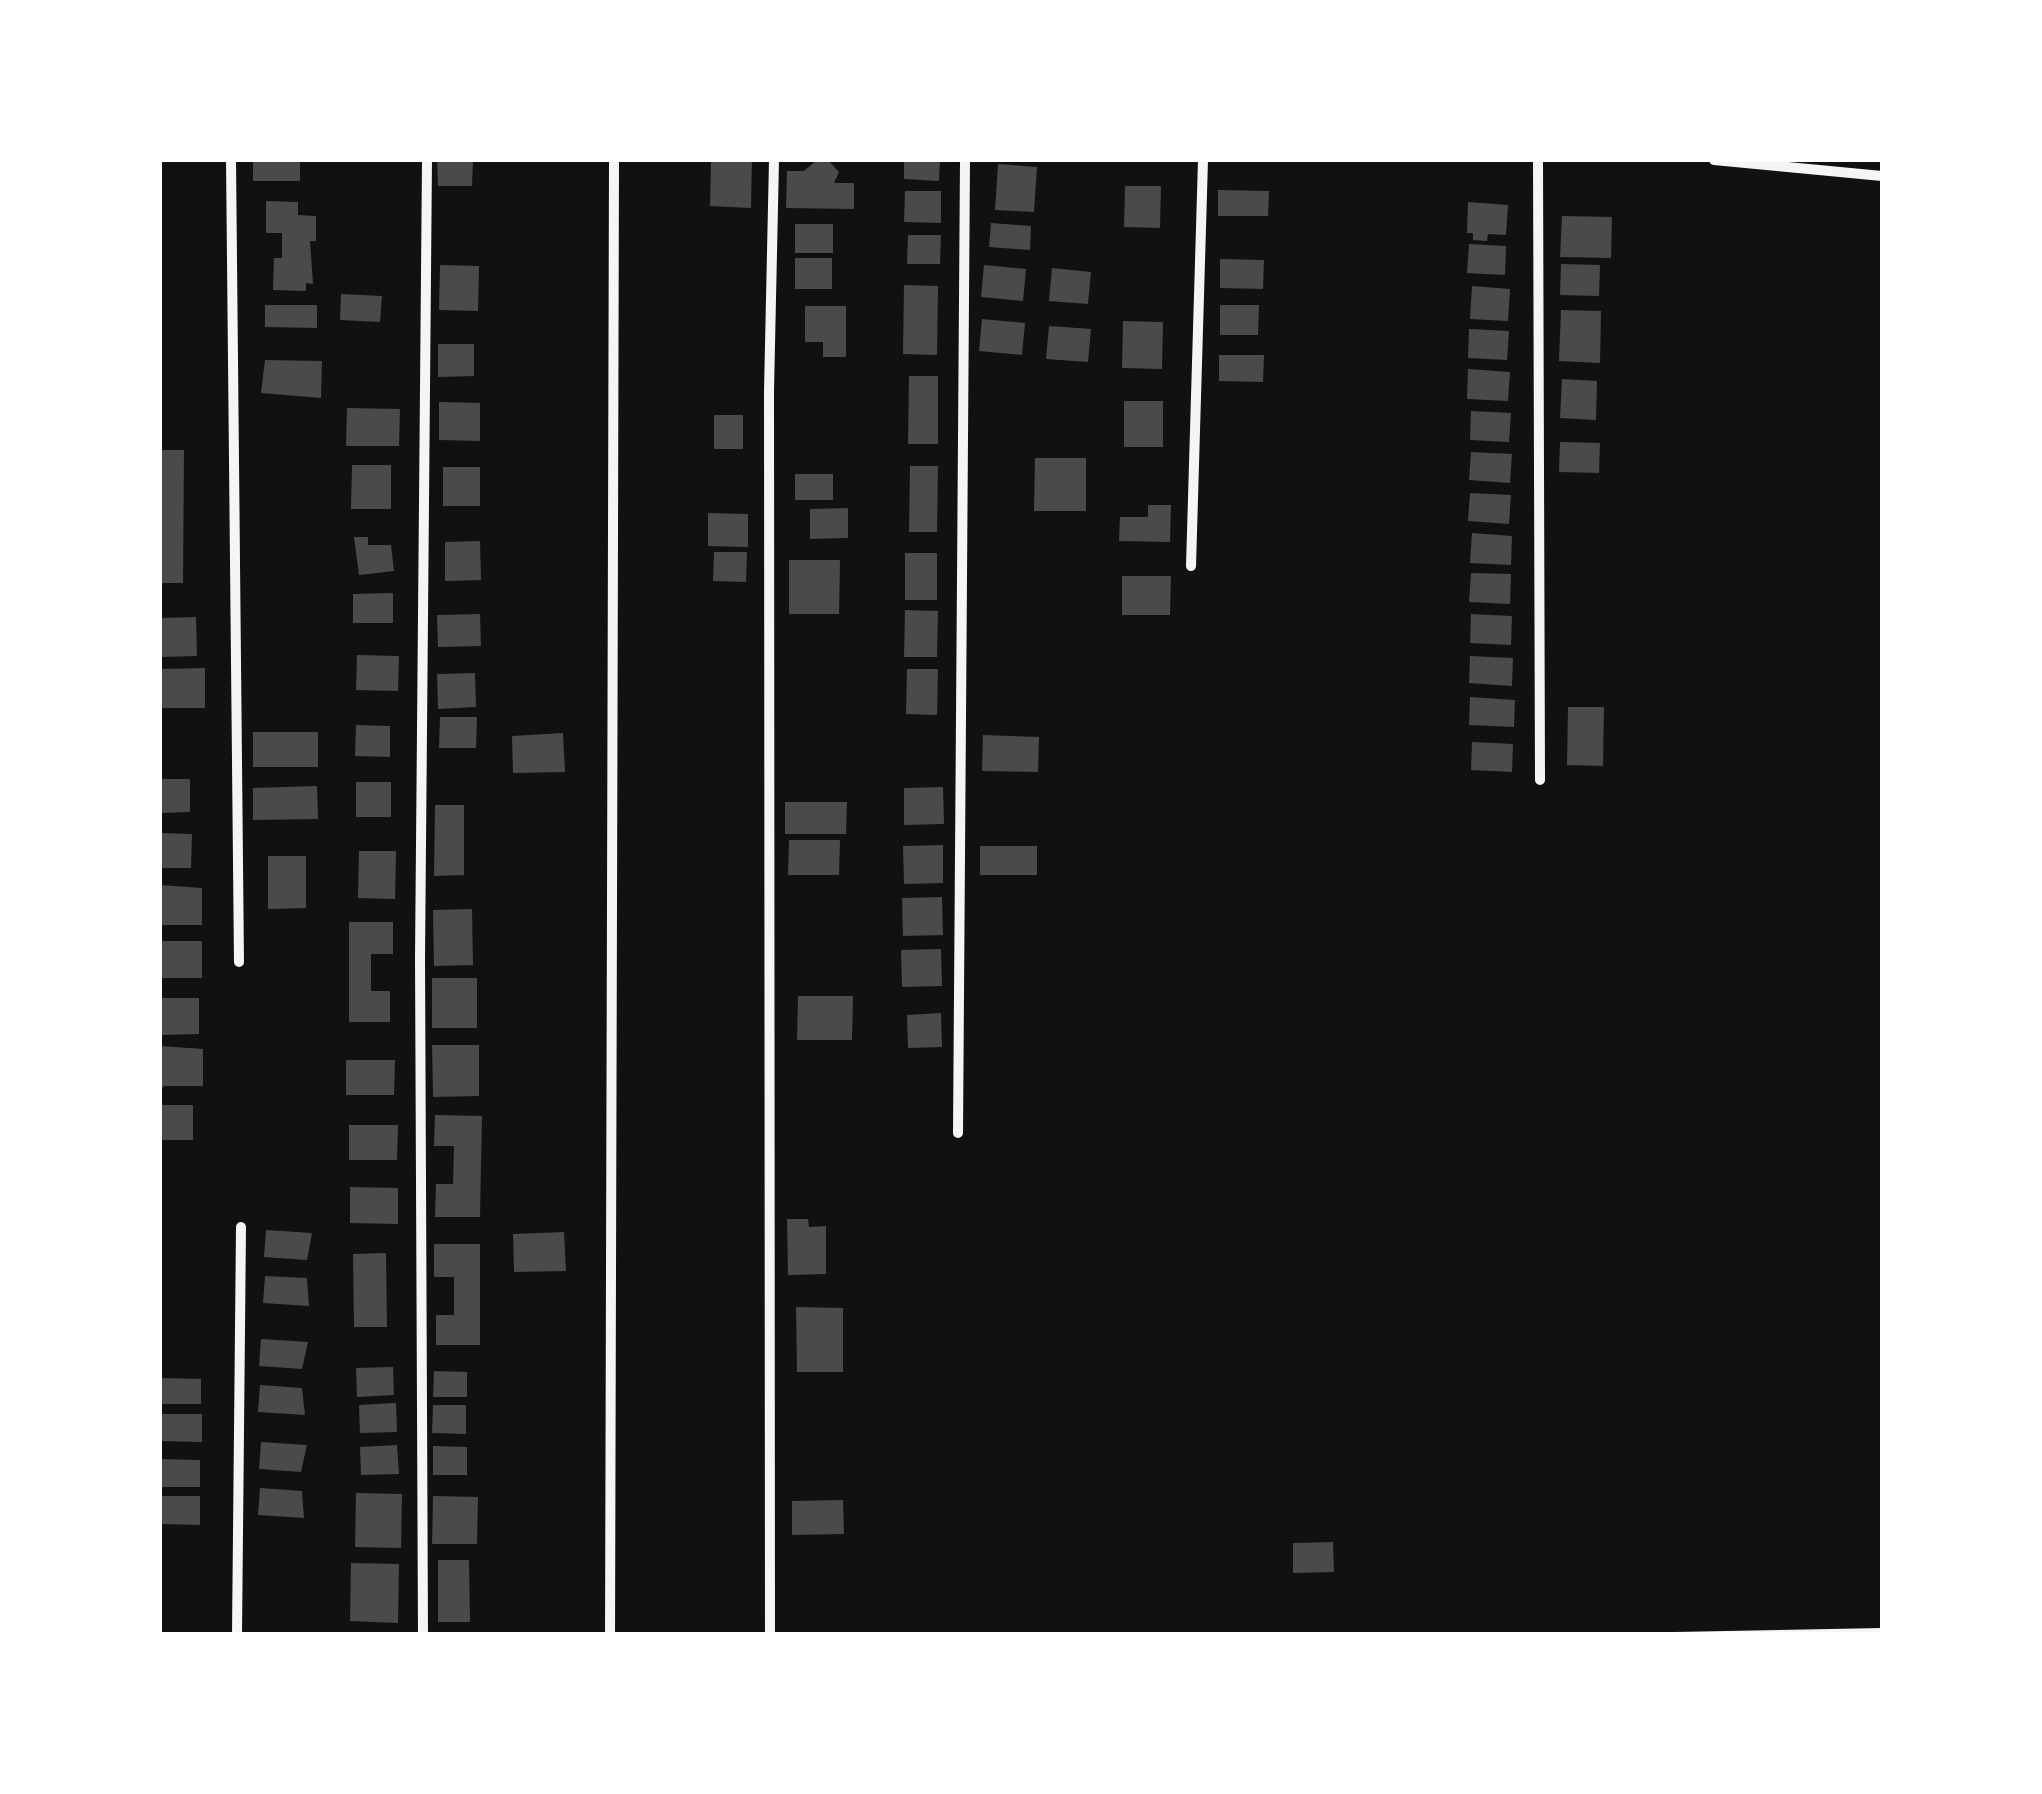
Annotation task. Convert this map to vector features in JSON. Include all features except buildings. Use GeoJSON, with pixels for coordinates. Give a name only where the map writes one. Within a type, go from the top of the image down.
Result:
{"type":"FeatureCollection","features":[{"type":"Feature","properties":{"kind":"street"},"geometry":{"type":"LineString","coordinates":[[231,160],[239,962]]}},
{"type":"Feature","properties":{"kind":"street"},"geometry":{"type":"LineString","coordinates":[[423,1634],[420,957],[427,160]]}},
{"type":"Feature","properties":{"kind":"street"},"geometry":{"type":"LineString","coordinates":[[610,1634],[614,160]]}},
{"type":"Feature","properties":{"kind":"street"},"geometry":{"type":"LineString","coordinates":[[770,1634],[769,391],[774,160]]}},
{"type":"Feature","properties":{"kind":"street"},"geometry":{"type":"LineString","coordinates":[[958,1133],[964,160]]}},
{"type":"Feature","properties":{"kind":"street"},"geometry":{"type":"LineString","coordinates":[[1191,566],[1204,160]]}},
{"type":"Feature","properties":{"kind":"street"},"geometry":{"type":"LineString","coordinates":[[1538,160],[1540,780]]}},
{"type":"Feature","properties":{"kind":"street"},"geometry":{"type":"LineString","coordinates":[[1714,160],[1882,176]]}},
{"type":"Feature","properties":{"kind":"street"},"geometry":{"type":"LineString","coordinates":[[236,1634],[241,1227]]}},
{"type":"Feature","properties":{"kind":"path"},"geometry":{"type":"LineString","coordinates":[[1675,1634],[1882,1630]]}}]}
